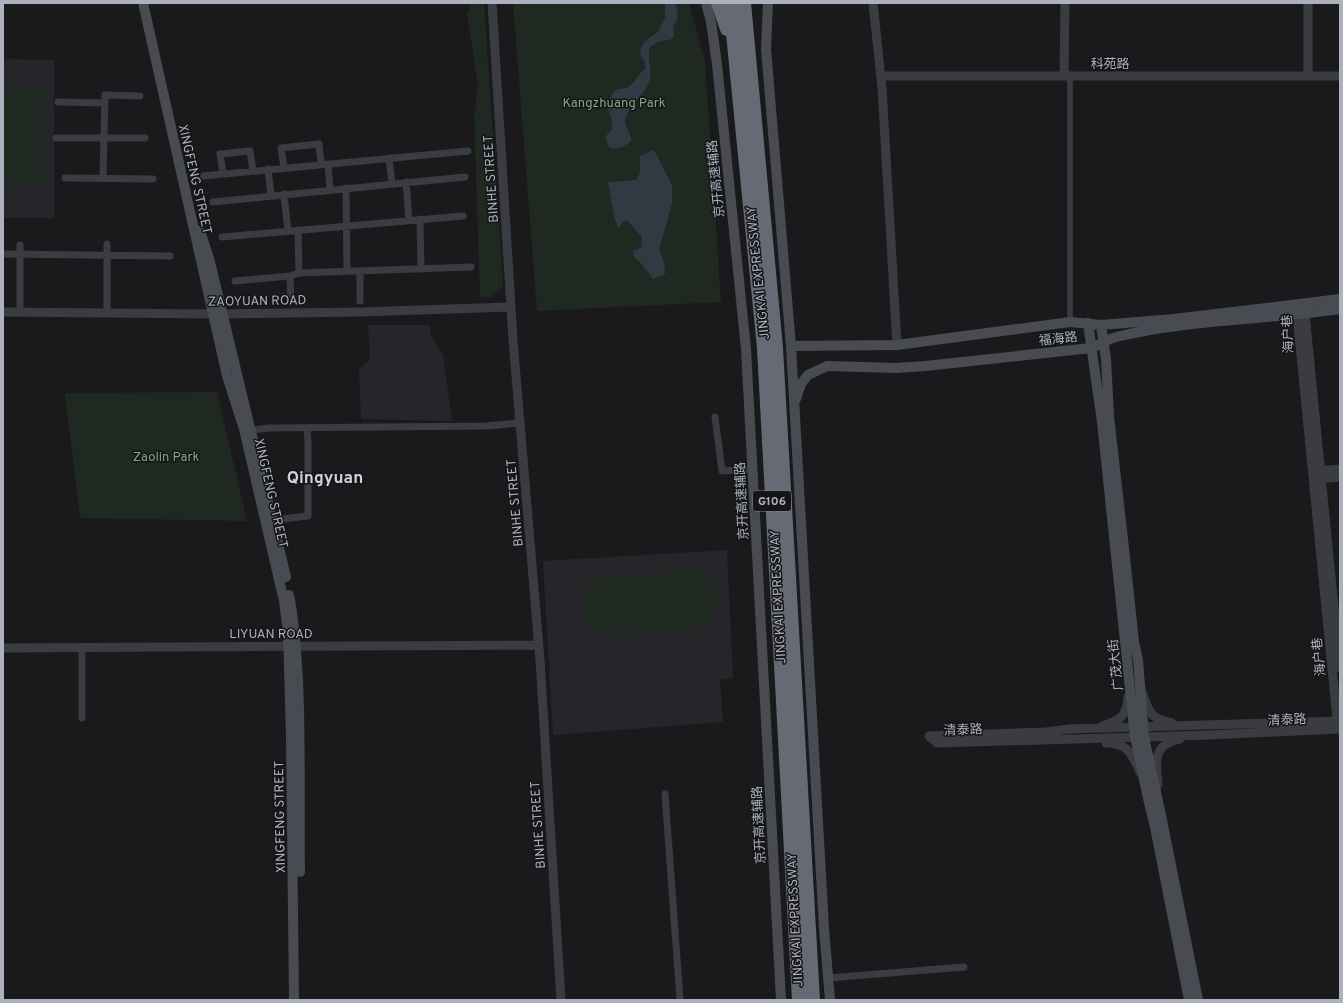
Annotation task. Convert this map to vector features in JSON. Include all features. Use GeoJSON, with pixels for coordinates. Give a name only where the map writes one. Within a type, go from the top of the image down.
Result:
{"type":"FeatureCollection","features":[{"type":"Feature","properties":{"kind":"highway"},"geometry":{"type":"LineString","coordinates":[[718,3],[736,53]]}},
{"type":"Feature","properties":{"kind":"highway","name":"JINGKAI EXPRESSWAY"},"geometry":{"type":"LineString","coordinates":[[730,3],[764,348],[799,1000]]}},
{"type":"Feature","properties":{"kind":"highway","name":"JINGKAI EXPRESSWAY"},"geometry":{"type":"LineString","coordinates":[[744,3],[750,54],[776,348],[813,1000]]}},
{"type":"Feature","properties":{"kind":"highway"},"geometry":{"type":"LineString","coordinates":[[750,54],[755,3]]}},
{"type":"Feature","properties":{"kind":"highway"},"geometry":{"type":"LineString","coordinates":[[794,1000],[796,956]]}},
{"type":"Feature","properties":{"kind":"highway"},"geometry":{"type":"LineString","coordinates":[[811,956],[817,1000]]}},
{"type":"Feature","properties":{"kind":"main road","name":"XINGFENG STREET"},"geometry":{"type":"LineString","coordinates":[[143,3],[218,314],[251,430],[293,610],[294,1000]]}},
{"type":"Feature","properties":{"kind":"main road","name":"XINGFENG STREET"},"geometry":{"type":"LineString","coordinates":[[150,3],[200,231],[209,258],[228,376],[244,429],[284,601],[288,631],[292,646],[299,710],[300,1000]]}},
{"type":"Feature","properties":{"kind":"main road","name":"京开高速辅路"},"geometry":{"type":"LineString","coordinates":[[706,3],[711,22],[717,64],[746,349],[781,1000]]}},
{"type":"Feature","properties":{"kind":"main road"},"geometry":{"type":"LineString","coordinates":[[768,3],[766,49],[791,346],[824,928],[830,1000]]}},
{"type":"Feature","properties":{"kind":"main road","name":"福海路"},"geometry":{"type":"LineString","coordinates":[[791,346],[897,344],[1070,322],[1101,325],[1174,319],[1340,299]]}},
{"type":"Feature","properties":{"kind":"main road","name":"福海路"},"geometry":{"type":"LineString","coordinates":[[794,402],[801,384],[808,375],[827,366],[896,368],[1091,348],[1114,337],[1176,326],[1340,309]]}},
{"type":"Feature","properties":{"kind":"main road","name":"广茂大街"},"geometry":{"type":"LineString","coordinates":[[1088,323],[1102,422],[1129,676],[1139,732],[1144,778],[1189,1000]]}},
{"type":"Feature","properties":{"kind":"main road","name":"广茂大街"},"geometry":{"type":"LineString","coordinates":[[1101,325],[1106,359],[1110,424],[1140,685],[1139,732],[1159,802],[1198,1000]]}},
{"type":"Feature","properties":{"kind":"street","name":"BINHE STREET"},"geometry":{"type":"LineString","coordinates":[[492,3],[534,645],[561,1000]]}},
{"type":"Feature","properties":{"kind":"street"},"geometry":{"type":"LineString","coordinates":[[873,3],[881,76],[897,344]]}},
{"type":"Feature","properties":{"kind":"street"},"geometry":{"type":"LineString","coordinates":[[1065,3],[1070,322]]}},
{"type":"Feature","properties":{"kind":"street"},"geometry":{"type":"LineString","coordinates":[[1308,3],[1308,76]]}},
{"type":"Feature","properties":{"kind":"street","name":"科苑路"},"geometry":{"type":"LineString","coordinates":[[881,76],[1340,76]]}},
{"type":"Feature","properties":{"kind":"street"},"geometry":{"type":"LineString","coordinates":[[103,178],[105,95],[140,96]]}},
{"type":"Feature","properties":{"kind":"street"},"geometry":{"type":"LineString","coordinates":[[58,102],[105,103]]}},
{"type":"Feature","properties":{"kind":"street"},"geometry":{"type":"LineString","coordinates":[[56,138],[145,138]]}},
{"type":"Feature","properties":{"kind":"street"},"geometry":{"type":"LineString","coordinates":[[284,168],[281,148],[319,144],[330,190]]}},
{"type":"Feature","properties":{"kind":"street"},"geometry":{"type":"LineString","coordinates":[[222,174],[220,154],[250,151],[253,171]]}},
{"type":"Feature","properties":{"kind":"street"},"geometry":{"type":"LineString","coordinates":[[203,176],[468,151]]}},
{"type":"Feature","properties":{"kind":"street"},"geometry":{"type":"LineString","coordinates":[[389,158],[392,184]]}},
{"type":"Feature","properties":{"kind":"street"},"geometry":{"type":"LineString","coordinates":[[268,169],[271,196]]}},
{"type":"Feature","properties":{"kind":"street"},"geometry":{"type":"LineString","coordinates":[[213,202],[465,176]]}},
{"type":"Feature","properties":{"kind":"street"},"geometry":{"type":"LineString","coordinates":[[65,178],[153,179]]}},
{"type":"Feature","properties":{"kind":"street"},"geometry":{"type":"LineString","coordinates":[[406,182],[409,220]]}},
{"type":"Feature","properties":{"kind":"street"},"geometry":{"type":"LineString","coordinates":[[346,188],[347,270]]}},
{"type":"Feature","properties":{"kind":"street"},"geometry":{"type":"LineString","coordinates":[[284,194],[288,231]]}},
{"type":"Feature","properties":{"kind":"street"},"geometry":{"type":"LineString","coordinates":[[222,237],[463,216]]}},
{"type":"Feature","properties":{"kind":"street"},"geometry":{"type":"LineString","coordinates":[[420,219],[421,269]]}},
{"type":"Feature","properties":{"kind":"street"},"geometry":{"type":"LineString","coordinates":[[298,230],[299,272]]}},
{"type":"Feature","properties":{"kind":"street"},"geometry":{"type":"LineString","coordinates":[[107,244],[107,313]]}},
{"type":"Feature","properties":{"kind":"street"},"geometry":{"type":"LineString","coordinates":[[20,245],[20,312]]}},
{"type":"Feature","properties":{"kind":"street"},"geometry":{"type":"LineString","coordinates":[[3,254],[170,256]]}},
{"type":"Feature","properties":{"kind":"street"},"geometry":{"type":"LineString","coordinates":[[235,281],[290,276],[299,272],[471,267]]}},
{"type":"Feature","properties":{"kind":"street"},"geometry":{"type":"LineString","coordinates":[[360,271],[360,301]]}},
{"type":"Feature","properties":{"kind":"street"},"geometry":{"type":"LineString","coordinates":[[290,276],[291,300]]}},
{"type":"Feature","properties":{"kind":"street","name":"海户巷"},"geometry":{"type":"LineString","coordinates":[[1300,303],[1339,725]]}},
{"type":"Feature","properties":{"kind":"street","name":"ZAOYUAN ROAD"},"geometry":{"type":"LineString","coordinates":[[3,312],[218,314],[360,312],[511,307]]}},
{"type":"Feature","properties":{"kind":"street"},"geometry":{"type":"LineString","coordinates":[[715,417],[722,470],[752,469]]}},
{"type":"Feature","properties":{"kind":"street"},"geometry":{"type":"LineString","coordinates":[[251,430],[270,428],[349,426],[486,426],[520,423]]}},
{"type":"Feature","properties":{"kind":"street"},"geometry":{"type":"LineString","coordinates":[[273,520],[308,516],[307,428]]}},
{"type":"Feature","properties":{"kind":"street"},"geometry":{"type":"LineString","coordinates":[[1317,475],[1340,468]]}},
{"type":"Feature","properties":{"kind":"street"},"geometry":{"type":"LineString","coordinates":[[1317,475],[1340,476]]}},
{"type":"Feature","properties":{"kind":"street","name":"海户巷"},"geometry":{"type":"LineString","coordinates":[[1317,475],[1340,668]]}},
{"type":"Feature","properties":{"kind":"street","name":"LIYUAN ROAD"},"geometry":{"type":"LineString","coordinates":[[3,648],[534,645]]}},
{"type":"Feature","properties":{"kind":"street"},"geometry":{"type":"LineString","coordinates":[[82,647],[82,718]]}},
{"type":"Feature","properties":{"kind":"street"},"geometry":{"type":"LineString","coordinates":[[1091,729],[1112,723],[1123,716],[1127,709],[1129,676]]}},
{"type":"Feature","properties":{"kind":"street"},"geometry":{"type":"LineString","coordinates":[[1140,685],[1148,709],[1154,717],[1160,721],[1196,726]]}},
{"type":"Feature","properties":{"kind":"street","name":"清泰路"},"geometry":{"type":"LineString","coordinates":[[1339,725],[1187,736],[1139,732],[1091,729],[929,736],[937,743],[1077,739],[1139,732],[1196,726],[1339,725]]}},
{"type":"Feature","properties":{"kind":"street"},"geometry":{"type":"LineString","coordinates":[[1159,802],[1157,759],[1159,751],[1165,744],[1187,736]]}},
{"type":"Feature","properties":{"kind":"street"},"geometry":{"type":"LineString","coordinates":[[1077,739],[1097,743],[1115,743],[1121,745],[1131,753],[1144,778]]}},
{"type":"Feature","properties":{"kind":"street"},"geometry":{"type":"LineString","coordinates":[[665,794],[680,1000]]}},
{"type":"Feature","properties":{"kind":"street"},"geometry":{"type":"LineString","coordinates":[[828,978],[964,967]]}},
{"type":"Feature","properties":{"kind":"shaded area"},"geometry":{"type":"Polygon","coordinates":[[[665,3],[676,3],[678,17],[673,28],[674,36],[672,39],[657,42],[650,47],[650,79],[646,88],[630,108],[625,121],[631,141],[620,148],[615,149],[609,147],[605,138],[612,126],[612,120],[608,110],[608,104],[611,96],[616,90],[631,85],[645,69],[645,62],[641,56],[640,50],[644,42],[658,32],[665,18],[665,3]]]}},
{"type":"Feature","properties":{"kind":"shaded area"},"geometry":{"type":"Polygon","coordinates":[[[3,59],[54,60],[54,218],[3,218],[3,59]]]}},
{"type":"Feature","properties":{"kind":"shaded area"},"geometry":{"type":"Polygon","coordinates":[[[654,150],[672,185],[672,203],[659,250],[664,262],[665,274],[653,279],[640,262],[634,257],[633,251],[641,248],[642,237],[627,220],[623,222],[619,228],[615,220],[608,182],[636,180],[640,173],[640,156],[654,150]]]}},
{"type":"Feature","properties":{"kind":"shaded area"},"geometry":{"type":"Polygon","coordinates":[[[368,325],[429,325],[431,336],[443,355],[452,421],[361,419],[359,369],[370,360],[368,325]]]}},
{"type":"Feature","properties":{"kind":"shaded area"},"geometry":{"type":"Polygon","coordinates":[[[727,550],[733,678],[720,680],[723,722],[553,735],[543,561],[727,550]]]}},
{"type":"Feature","properties":{"kind":"green space"},"geometry":{"type":"Polygon","coordinates":[[[469,3],[484,3],[503,284],[501,289],[490,297],[480,297],[474,110],[476,110],[478,87],[467,12],[470,11],[469,3]]]}},
{"type":"Feature","properties":{"kind":"green space","name":"Kangzhuang Park"},"geometry":{"type":"Polygon","coordinates":[[[513,3],[689,3],[705,61],[721,302],[537,311],[513,3]]]}},
{"type":"Feature","properties":{"kind":"green space"},"geometry":{"type":"Polygon","coordinates":[[[45,89],[45,184],[3,184],[3,90],[45,89]]]}},
{"type":"Feature","properties":{"kind":"green space","name":"Zaolin Park"},"geometry":{"type":"Polygon","coordinates":[[[217,392],[247,521],[80,518],[65,393],[217,392]]]}},
{"type":"Feature","properties":{"kind":"green space"},"geometry":{"type":"Polygon","coordinates":[[[704,569],[715,584],[720,597],[717,610],[708,626],[631,637],[603,635],[591,628],[580,609],[583,590],[598,577],[704,569]]]}},
{"type":"Feature","properties":{"kind":"district","name":"Qingyuan"},"geometry":{"type":"Point","coordinates":[325,477]}}]}
